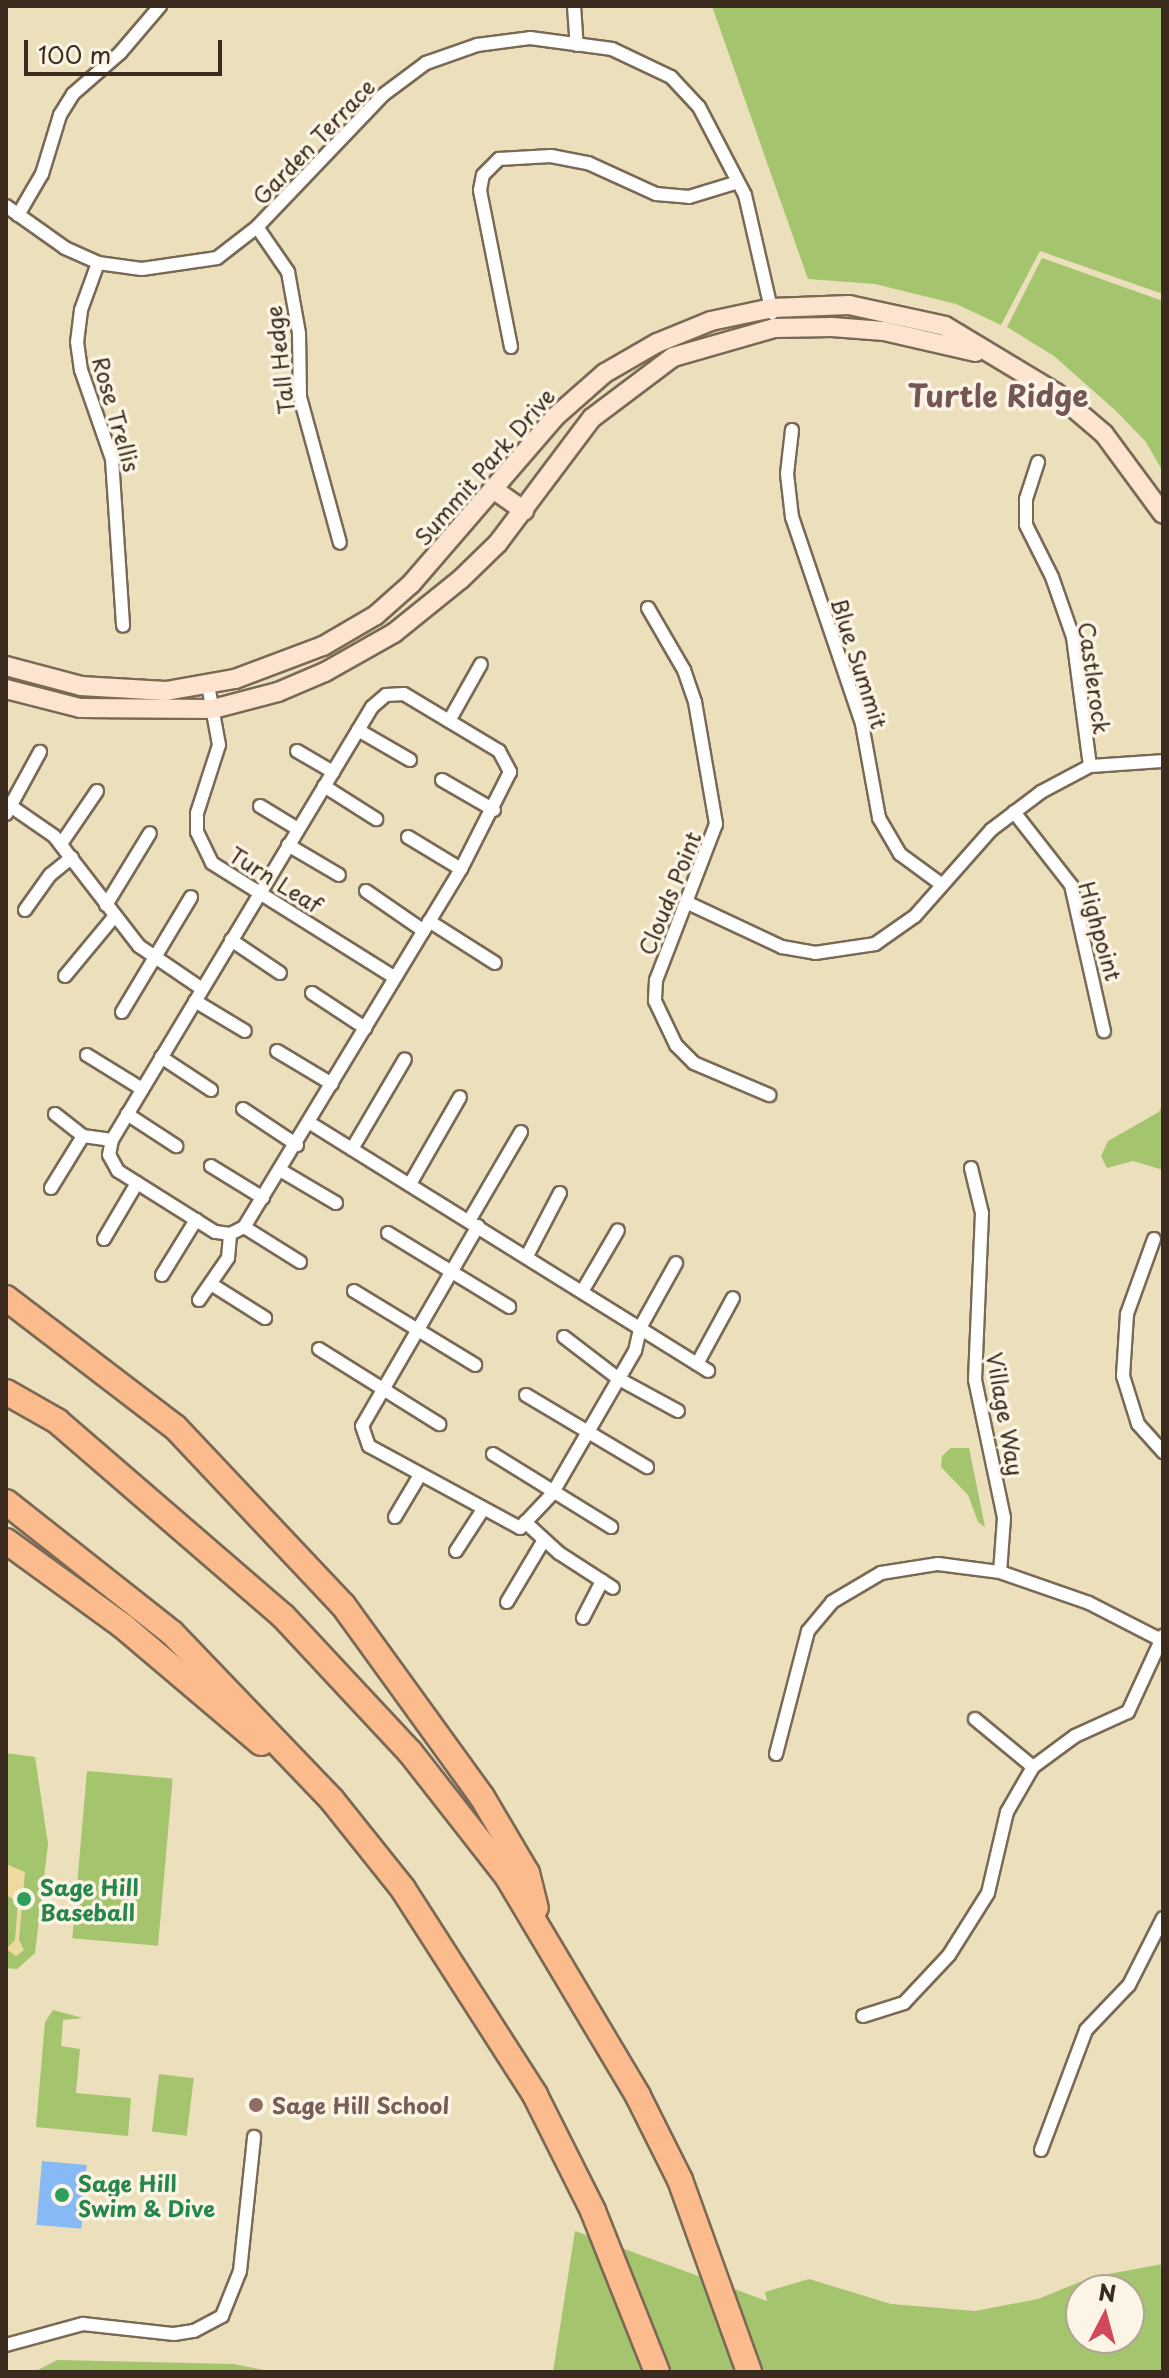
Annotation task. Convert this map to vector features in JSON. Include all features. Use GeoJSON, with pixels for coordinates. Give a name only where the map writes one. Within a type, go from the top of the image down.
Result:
{"type":"FeatureCollection","features":[{"type":"Feature","properties":{"kind":"highway"},"geometry":{"type":"LineString","coordinates":[[6,1298],[175,1427],[343,1605],[482,1797],[527,1873],[544,1937]]}},
{"type":"Feature","properties":{"kind":"highway"},"geometry":{"type":"LineString","coordinates":[[6,1392],[57,1421],[283,1616],[410,1752],[507,1876],[638,2096],[680,2180],[749,2372]]}},
{"type":"Feature","properties":{"kind":"highway"},"geometry":{"type":"LineString","coordinates":[[6,1502],[172,1633],[308,1774],[403,1889],[511,2054],[593,2211],[657,2372]]}},
{"type":"Feature","properties":{"kind":"highway"},"geometry":{"type":"LineString","coordinates":[[6,1541],[123,1626],[264,1745],[308,1774]]}},
{"type":"Feature","properties":{"kind":"street"},"geometry":{"type":"LineString","coordinates":[[18,215],[42,174],[60,115],[73,94],[120,53],[160,6]]}},
{"type":"Feature","properties":{"kind":"street"},"geometry":{"type":"LineString","coordinates":[[574,6],[577,45]]}},
{"type":"Feature","properties":{"kind":"street","name":"Garden Terrace"},"geometry":{"type":"LineString","coordinates":[[6,206],[65,248],[98,263],[142,269],[217,258],[257,227],[383,95],[426,63],[477,45],[517,40],[577,45],[623,53],[671,77],[699,107],[748,208],[774,328]]}},
{"type":"Feature","properties":{"kind":"street"},"geometry":{"type":"LineString","coordinates":[[511,347],[480,190],[483,175],[499,159],[551,156],[588,163],[667,195],[689,197],[735,183]]}},
{"type":"Feature","properties":{"kind":"street","name":"Tall Hedge"},"geometry":{"type":"LineString","coordinates":[[257,227],[288,272],[299,333],[300,397],[340,543]]}},
{"type":"Feature","properties":{"kind":"street","name":"Rose Trellis"},"geometry":{"type":"LineString","coordinates":[[98,263],[81,310],[77,342],[81,370],[112,459],[123,626]]}},
{"type":"Feature","properties":{"kind":"street","name":"Summit Park Drive"},"geometry":{"type":"LineString","coordinates":[[6,666],[81,686],[166,691],[208,685],[272,668],[347,634],[387,605],[443,550],[556,416],[629,357],[711,321],[772,308],[849,305],[908,314],[945,326],[1056,393],[1104,434],[1163,514]]}},
{"type":"Feature","properties":{"kind":"street","name":"Summit Park Drive"},"geometry":{"type":"LineString","coordinates":[[6,689],[80,708],[213,709],[278,692],[325,672],[394,633],[471,570],[524,511],[592,418],[624,389],[673,357],[774,328],[884,331],[1002,359]]}},
{"type":"Feature","properties":{"kind":"street","name":"Blue Summit"},"geometry":{"type":"LineString","coordinates":[[792,430],[787,474],[792,517],[862,724],[879,818],[900,854],[941,884]]}},
{"type":"Feature","properties":{"kind":"street","name":"Castlerock"},"geometry":{"type":"LineString","coordinates":[[1038,462],[1026,499],[1026,525],[1052,577],[1073,637],[1090,766]]}},
{"type":"Feature","properties":{"kind":"street"},"geometry":{"type":"LineString","coordinates":[[493,489],[524,511]]}},
{"type":"Feature","properties":{"kind":"street"},"geometry":{"type":"LineString","coordinates":[[443,550],[471,570]]}},
{"type":"Feature","properties":{"kind":"street","name":"Clouds Point"},"geometry":{"type":"LineString","coordinates":[[648,608],[684,670],[695,702],[715,802],[715,836],[656,980],[659,1015],[694,1063],[769,1095]]}},
{"type":"Feature","properties":{"kind":"street"},"geometry":{"type":"LineString","coordinates":[[449,721],[481,664]]}},
{"type":"Feature","properties":{"kind":"street","name":"Turn Leaf"},"geometry":{"type":"LineString","coordinates":[[208,685],[219,745],[197,813],[197,832],[212,863],[394,977]]}},
{"type":"Feature","properties":{"kind":"street"},"geometry":{"type":"LineString","coordinates":[[404,694],[449,721],[499,751],[510,772],[494,810],[297,1145],[244,1227],[230,1234],[215,1232],[118,1171],[109,1155],[112,1140],[358,730],[386,695],[404,694]]}},
{"type":"Feature","properties":{"kind":"street"},"geometry":{"type":"LineString","coordinates":[[358,730],[410,760]]}},
{"type":"Feature","properties":{"kind":"street"},"geometry":{"type":"LineString","coordinates":[[297,751],[333,772]]}},
{"type":"Feature","properties":{"kind":"street"},"geometry":{"type":"LineString","coordinates":[[40,752],[9,810],[61,844],[114,917],[198,995],[245,1031]]}},
{"type":"Feature","properties":{"kind":"street"},"geometry":{"type":"LineString","coordinates":[[688,903],[782,947],[815,953],[875,944],[915,916],[941,884],[1014,812],[1090,766],[1163,761]]}},
{"type":"Feature","properties":{"kind":"street"},"geometry":{"type":"LineString","coordinates":[[442,780],[494,810]]}},
{"type":"Feature","properties":{"kind":"street"},"geometry":{"type":"LineString","coordinates":[[324,786],[376,819]]}},
{"type":"Feature","properties":{"kind":"street"},"geometry":{"type":"LineString","coordinates":[[61,844],[97,791]]}},
{"type":"Feature","properties":{"kind":"street"},"geometry":{"type":"LineString","coordinates":[[260,806],[298,829]]}},
{"type":"Feature","properties":{"kind":"street","name":"Highpoint"},"geometry":{"type":"LineString","coordinates":[[1014,812],[1071,885],[1104,1031]]}},
{"type":"Feature","properties":{"kind":"street"},"geometry":{"type":"LineString","coordinates":[[106,905],[150,833]]}},
{"type":"Feature","properties":{"kind":"street"},"geometry":{"type":"LineString","coordinates":[[408,837],[461,869]]}},
{"type":"Feature","properties":{"kind":"street"},"geometry":{"type":"LineString","coordinates":[[288,845],[339,875]]}},
{"type":"Feature","properties":{"kind":"street"},"geometry":{"type":"LineString","coordinates":[[25,910],[50,875],[72,857]]}},
{"type":"Feature","properties":{"kind":"street"},"geometry":{"type":"LineString","coordinates":[[366,891],[495,963]]}},
{"type":"Feature","properties":{"kind":"street"},"geometry":{"type":"LineString","coordinates":[[122,1012],[191,897]]}},
{"type":"Feature","properties":{"kind":"street"},"geometry":{"type":"LineString","coordinates":[[65,976],[114,917]]}},
{"type":"Feature","properties":{"kind":"street"},"geometry":{"type":"LineString","coordinates":[[231,940],[280,973]]}},
{"type":"Feature","properties":{"kind":"street"},"geometry":{"type":"LineString","coordinates":[[312,993],[365,1028]]}},
{"type":"Feature","properties":{"kind":"street"},"geometry":{"type":"LineString","coordinates":[[277,1051],[332,1084]]}},
{"type":"Feature","properties":{"kind":"street"},"geometry":{"type":"LineString","coordinates":[[87,1055],[142,1089]]}},
{"type":"Feature","properties":{"kind":"street"},"geometry":{"type":"LineString","coordinates":[[161,1057],[211,1090]]}},
{"type":"Feature","properties":{"kind":"street"},"geometry":{"type":"LineString","coordinates":[[352,1149],[405,1059]]}},
{"type":"Feature","properties":{"kind":"street"},"geometry":{"type":"LineString","coordinates":[[410,1184],[460,1097]]}},
{"type":"Feature","properties":{"kind":"street"},"geometry":{"type":"LineString","coordinates":[[243,1109],[297,1145]]}},
{"type":"Feature","properties":{"kind":"street"},"geometry":{"type":"LineString","coordinates":[[55,1114],[83,1136],[112,1140]]}},
{"type":"Feature","properties":{"kind":"street"},"geometry":{"type":"LineString","coordinates":[[127,1114],[176,1146]]}},
{"type":"Feature","properties":{"kind":"street"},"geometry":{"type":"LineString","coordinates":[[310,1123],[641,1326],[702,1367],[733,1298]]}},
{"type":"Feature","properties":{"kind":"street"},"geometry":{"type":"LineString","coordinates":[[521,1132],[453,1268],[381,1387],[362,1426],[369,1446],[482,1511],[522,1525],[608,1584],[583,1618]]}},
{"type":"Feature","properties":{"kind":"street"},"geometry":{"type":"LineString","coordinates":[[51,1188],[83,1136]]}},
{"type":"Feature","properties":{"kind":"street"},"geometry":{"type":"LineString","coordinates":[[211,1166],[263,1198]]}},
{"type":"Feature","properties":{"kind":"street","name":"Village Way"},"geometry":{"type":"LineString","coordinates":[[971,1168],[982,1213],[975,1380],[1004,1518],[1000,1572]]}},
{"type":"Feature","properties":{"kind":"street"},"geometry":{"type":"LineString","coordinates":[[280,1170],[336,1203]]}},
{"type":"Feature","properties":{"kind":"street"},"geometry":{"type":"LineString","coordinates":[[104,1239],[137,1183]]}},
{"type":"Feature","properties":{"kind":"street"},"geometry":{"type":"LineString","coordinates":[[527,1256],[560,1193]]}},
{"type":"Feature","properties":{"kind":"street"},"geometry":{"type":"LineString","coordinates":[[162,1275],[196,1220]]}},
{"type":"Feature","properties":{"kind":"street"},"geometry":{"type":"LineString","coordinates":[[244,1227],[300,1262]]}},
{"type":"Feature","properties":{"kind":"street"},"geometry":{"type":"LineString","coordinates":[[583,1290],[618,1230]]}},
{"type":"Feature","properties":{"kind":"street"},"geometry":{"type":"LineString","coordinates":[[388,1233],[453,1268],[509,1307]]}},
{"type":"Feature","properties":{"kind":"street"},"geometry":{"type":"LineString","coordinates":[[199,1300],[228,1258],[230,1234]]}},
{"type":"Feature","properties":{"kind":"street"},"geometry":{"type":"LineString","coordinates":[[1154,1239],[1127,1314],[1123,1376],[1138,1424],[1163,1452]]}},
{"type":"Feature","properties":{"kind":"street"},"geometry":{"type":"LineString","coordinates":[[522,1525],[552,1494],[635,1351],[641,1326],[676,1263]]}},
{"type":"Feature","properties":{"kind":"street"},"geometry":{"type":"LineString","coordinates":[[211,1284],[265,1318]]}},
{"type":"Feature","properties":{"kind":"street"},"geometry":{"type":"LineString","coordinates":[[354,1291],[475,1365]]}},
{"type":"Feature","properties":{"kind":"street"},"geometry":{"type":"LineString","coordinates":[[564,1337],[619,1379],[678,1411]]}},
{"type":"Feature","properties":{"kind":"street"},"geometry":{"type":"LineString","coordinates":[[319,1349],[439,1424]]}},
{"type":"Feature","properties":{"kind":"street"},"geometry":{"type":"LineString","coordinates":[[526,1395],[585,1433],[647,1467]]}},
{"type":"Feature","properties":{"kind":"street"},"geometry":{"type":"LineString","coordinates":[[493,1454],[552,1494],[611,1527]]}},
{"type":"Feature","properties":{"kind":"street"},"geometry":{"type":"LineString","coordinates":[[395,1517],[420,1475]]}},
{"type":"Feature","properties":{"kind":"street"},"geometry":{"type":"LineString","coordinates":[[456,1551],[482,1511]]}},
{"type":"Feature","properties":{"kind":"street"},"geometry":{"type":"LineString","coordinates":[[507,1602],[544,1540]]}},
{"type":"Feature","properties":{"kind":"street"},"geometry":{"type":"LineString","coordinates":[[776,1754],[800,1648],[832,1602],[864,1580],[899,1567],[938,1564],[1000,1572],[1089,1603],[1162,1639],[1128,1712],[1075,1736],[1033,1767],[1007,1812],[988,1893],[949,1955],[904,2003],[863,2016]]}},
{"type":"Feature","properties":{"kind":"street"},"geometry":{"type":"LineString","coordinates":[[975,1719],[1033,1767]]}},
{"type":"Feature","properties":{"kind":"street"},"geometry":{"type":"LineString","coordinates":[[1041,2150],[1086,2030],[1129,1985],[1163,1918]]}},
{"type":"Feature","properties":{"kind":"street"},"geometry":{"type":"LineString","coordinates":[[6,2345],[83,2324],[174,2334],[194,2331],[222,2316],[240,2271],[254,2137]]}},
{"type":"Feature","properties":{"kind":"green space"},"geometry":{"type":"Polygon","coordinates":[[[712,6],[1163,6],[1163,294],[1040,251],[1001,325],[956,304],[875,284],[808,279],[712,6]]]}},
{"type":"Feature","properties":{"kind":"green space"},"geometry":{"type":"Polygon","coordinates":[[[1042,258],[1163,301],[1163,472],[1146,442],[1116,411],[1054,356],[1007,327],[1042,258]]]}},
{"type":"Feature","properties":{"kind":"green space"},"geometry":{"type":"Polygon","coordinates":[[[1163,1102],[1163,1170],[1133,1161],[1107,1168],[1101,1156],[1108,1141],[1159,1112],[1163,1102]]]}},
{"type":"Feature","properties":{"kind":"green space"},"geometry":{"type":"Polygon","coordinates":[[[951,1448],[969,1448],[985,1527],[978,1522],[968,1495],[941,1467],[942,1456],[951,1448]]]}},
{"type":"Feature","properties":{"kind":"green space","name":"Sage Hill Baseball"},"geometry":{"type":"Polygon","coordinates":[[[6,1753],[35,1757],[48,1844],[35,1953],[17,1969],[6,1968],[6,1753]]]}},
{"type":"Feature","properties":{"kind":"green space"},"geometry":{"type":"Polygon","coordinates":[[[87,1771],[173,1778],[158,1946],[72,1938],[87,1771]]]}},
{"type":"Feature","properties":{"kind":"green space"},"geometry":{"type":"Polygon","coordinates":[[[53,2010],[83,2018],[63,2020],[61,2046],[80,2049],[76,2093],[131,2098],[128,2136],[36,2127],[45,2022],[53,2010]]]}},
{"type":"Feature","properties":{"kind":"green space"},"geometry":{"type":"Polygon","coordinates":[[[159,2074],[194,2078],[187,2136],[152,2132],[159,2074]]]}},
{"type":"Feature","properties":{"kind":"green space"},"geometry":{"type":"Polygon","coordinates":[[[575,2231],[767,2301],[765,2292],[809,2279],[891,2304],[975,2311],[1038,2299],[1065,2288],[1065,2354],[1145,2354],[1145,2274],[1108,2274],[1163,2264],[1163,2372],[553,2372],[575,2231]]]}},
{"type":"Feature","properties":{"kind":"green space"},"geometry":{"type":"Polygon","coordinates":[[[57,2360],[234,2364],[274,2372],[34,2372],[57,2360]]]}},
{"type":"Feature","properties":{"kind":"sand"},"geometry":{"type":"Polygon","coordinates":[[[6,1864],[25,1872],[19,1940],[24,1950],[16,1956],[6,1949],[15,1940],[18,1902],[6,1895],[6,1864]]]}},
{"type":"Feature","properties":{"kind":"water","name":"Sage Hill Swim & Dive"},"geometry":{"type":"Polygon","coordinates":[[[42,2161],[87,2165],[81,2229],[36,2225],[42,2161]]]}},
{"type":"Feature","properties":{"kind":"place","name":"Sage Hill Baseball"},"geometry":{"type":"Point","coordinates":[24,1899]}},
{"type":"Feature","properties":{"kind":"place","name":"Sage Hill School"},"geometry":{"type":"Point","coordinates":[256,2105]}},
{"type":"Feature","properties":{"kind":"place","name":"Sage Hill Swim & Dive"},"geometry":{"type":"Point","coordinates":[62,2195]}},
{"type":"Feature","properties":{"kind":"district","name":"Turtle Ridge"},"geometry":{"type":"Point","coordinates":[998,395]}}]}
